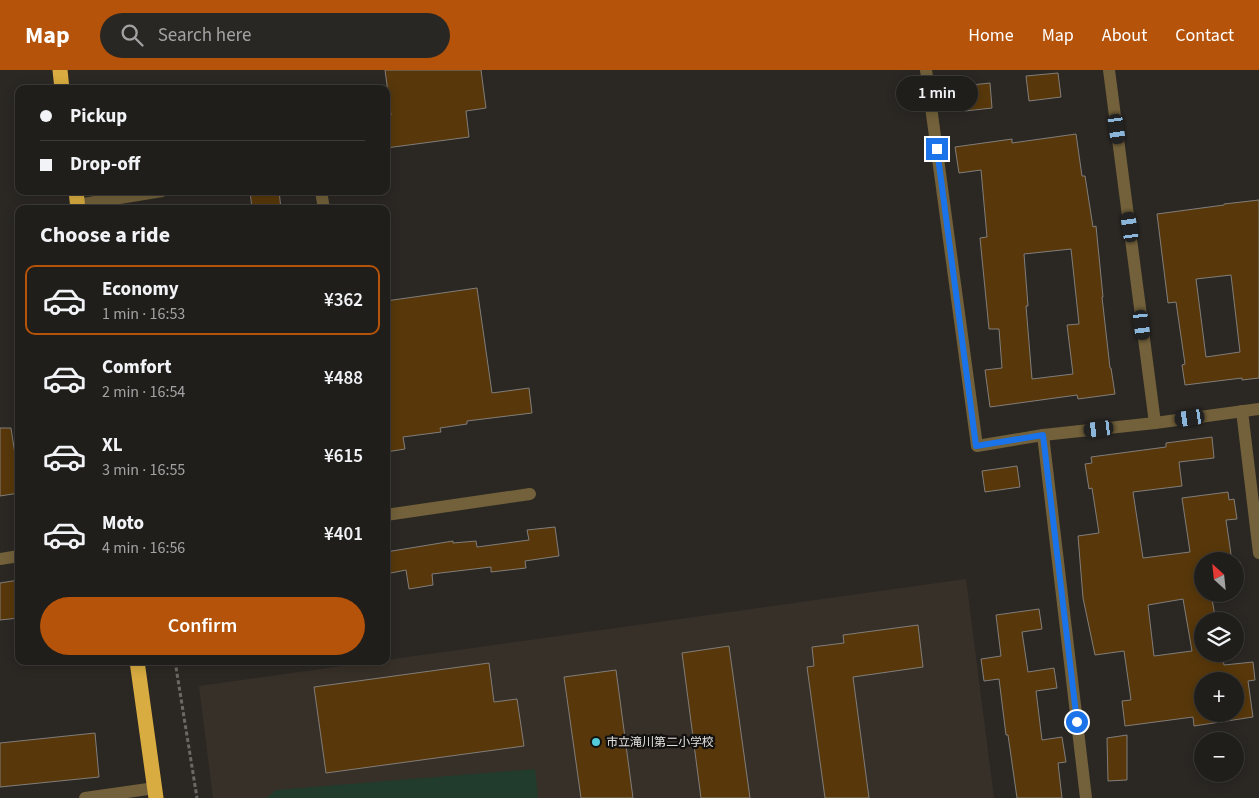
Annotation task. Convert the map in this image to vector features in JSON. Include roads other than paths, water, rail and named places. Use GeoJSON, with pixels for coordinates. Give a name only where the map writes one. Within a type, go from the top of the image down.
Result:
{"type":"FeatureCollection","features":[{"type":"Feature","properties":{"kind":"highway"},"geometry":{"type":"LineString","coordinates":[[60,70],[62,85]]}},
{"type":"Feature","properties":{"kind":"highway"},"geometry":{"type":"LineString","coordinates":[[139,665],[156,793]]}},
{"type":"Feature","properties":{"kind":"street"},"geometry":{"type":"LineString","coordinates":[[926,70],[976,446],[1043,435],[1259,409]]}},
{"type":"Feature","properties":{"kind":"street"},"geometry":{"type":"LineString","coordinates":[[1109,70],[1155,423]]}},
{"type":"Feature","properties":{"kind":"street"},"geometry":{"type":"LineString","coordinates":[[77,202],[131,195]]}},
{"type":"Feature","properties":{"kind":"street"},"geometry":{"type":"LineString","coordinates":[[1242,411],[1259,553]]}},
{"type":"Feature","properties":{"kind":"street"},"geometry":{"type":"LineString","coordinates":[[1043,435],[1086,798]]}},
{"type":"Feature","properties":{"kind":"street"},"geometry":{"type":"LineString","coordinates":[[390,514],[530,494]]}},
{"type":"Feature","properties":{"kind":"street"},"geometry":{"type":"LineString","coordinates":[[0,559],[15,557]]}},
{"type":"Feature","properties":{"kind":"street"},"geometry":{"type":"LineString","coordinates":[[85,798],[156,793]]}},
{"type":"Feature","properties":{"kind":"place","name":"市立滝川第二小学校"},"geometry":{"type":"Point","coordinates":[596,742]}}]}
